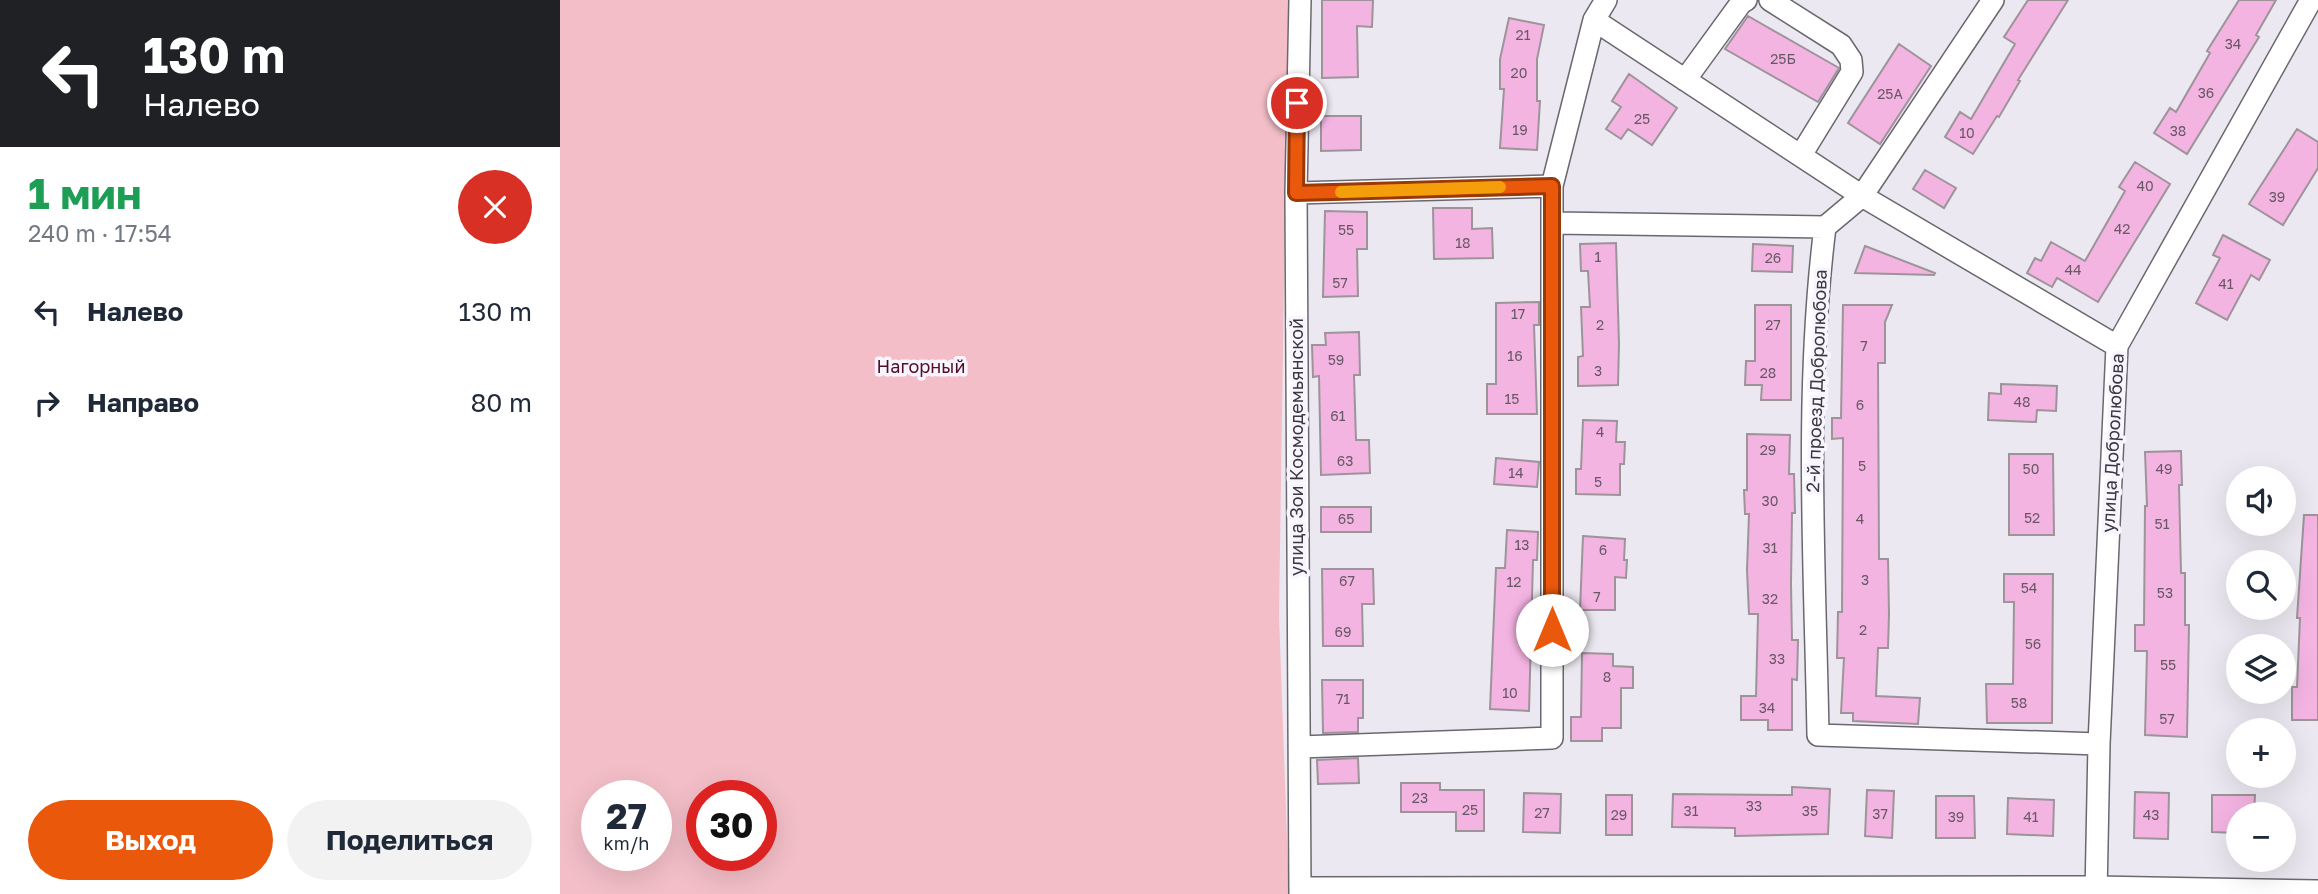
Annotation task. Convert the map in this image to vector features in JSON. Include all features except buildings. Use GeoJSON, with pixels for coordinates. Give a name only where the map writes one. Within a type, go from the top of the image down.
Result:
{"type":"FeatureCollection","features":[{"type":"Feature","properties":{"kind":"street","name":"улица Зои Космодемьянской"},"geometry":{"type":"LineString","coordinates":[[1300,0],[1296,193],[1300,891]]}},
{"type":"Feature","properties":{"kind":"street"},"geometry":{"type":"LineString","coordinates":[[1300,747],[1552,738],[1552,186],[1594,20],[1606,0]]}},
{"type":"Feature","properties":{"kind":"street"},"geometry":{"type":"LineString","coordinates":[[1685,80],[1741,3],[1746,0]]}},
{"type":"Feature","properties":{"kind":"street"},"geometry":{"type":"LineString","coordinates":[[1770,0],[1841,45],[1851,60],[1852,72],[1801,155]]}},
{"type":"Feature","properties":{"kind":"street"},"geometry":{"type":"LineString","coordinates":[[1554,223],[1825,227],[1862,196],[1993,0]]}},
{"type":"Feature","properties":{"kind":"street","name":"улица Добролюбова"},"geometry":{"type":"LineString","coordinates":[[2096,890],[2099,744],[2117,346],[2311,0]]}},
{"type":"Feature","properties":{"kind":"street"},"geometry":{"type":"LineString","coordinates":[[1594,20],[1862,196],[2117,346]]}},
{"type":"Feature","properties":{"kind":"street"},"geometry":{"type":"LineString","coordinates":[[1296,193],[1552,186]]}},
{"type":"Feature","properties":{"kind":"street","name":"2-й проезд Добролюбова"},"geometry":{"type":"LineString","coordinates":[[1825,227],[1815,339],[1818,735],[2099,744]]}},
{"type":"Feature","properties":{"kind":"street"},"geometry":{"type":"LineString","coordinates":[[1300,891],[2318,891]]}},
{"type":"Feature","properties":{"kind":"green space","name":"Нагорный"},"geometry":{"type":"Polygon","coordinates":[[[560,0],[1290,0],[1279,616],[1289,894],[560,894],[560,0]]]}},
{"type":"Feature","properties":{"kind":"slow traffic"},"geometry":{"type":"LineString","coordinates":[[1341,192],[1500,187]]}},
{"type":"Feature","properties":{"kind":"route"},"geometry":{"type":"LineString","coordinates":[[1297,103],[1296,193],[1552,186],[1552,630]]}}]}
